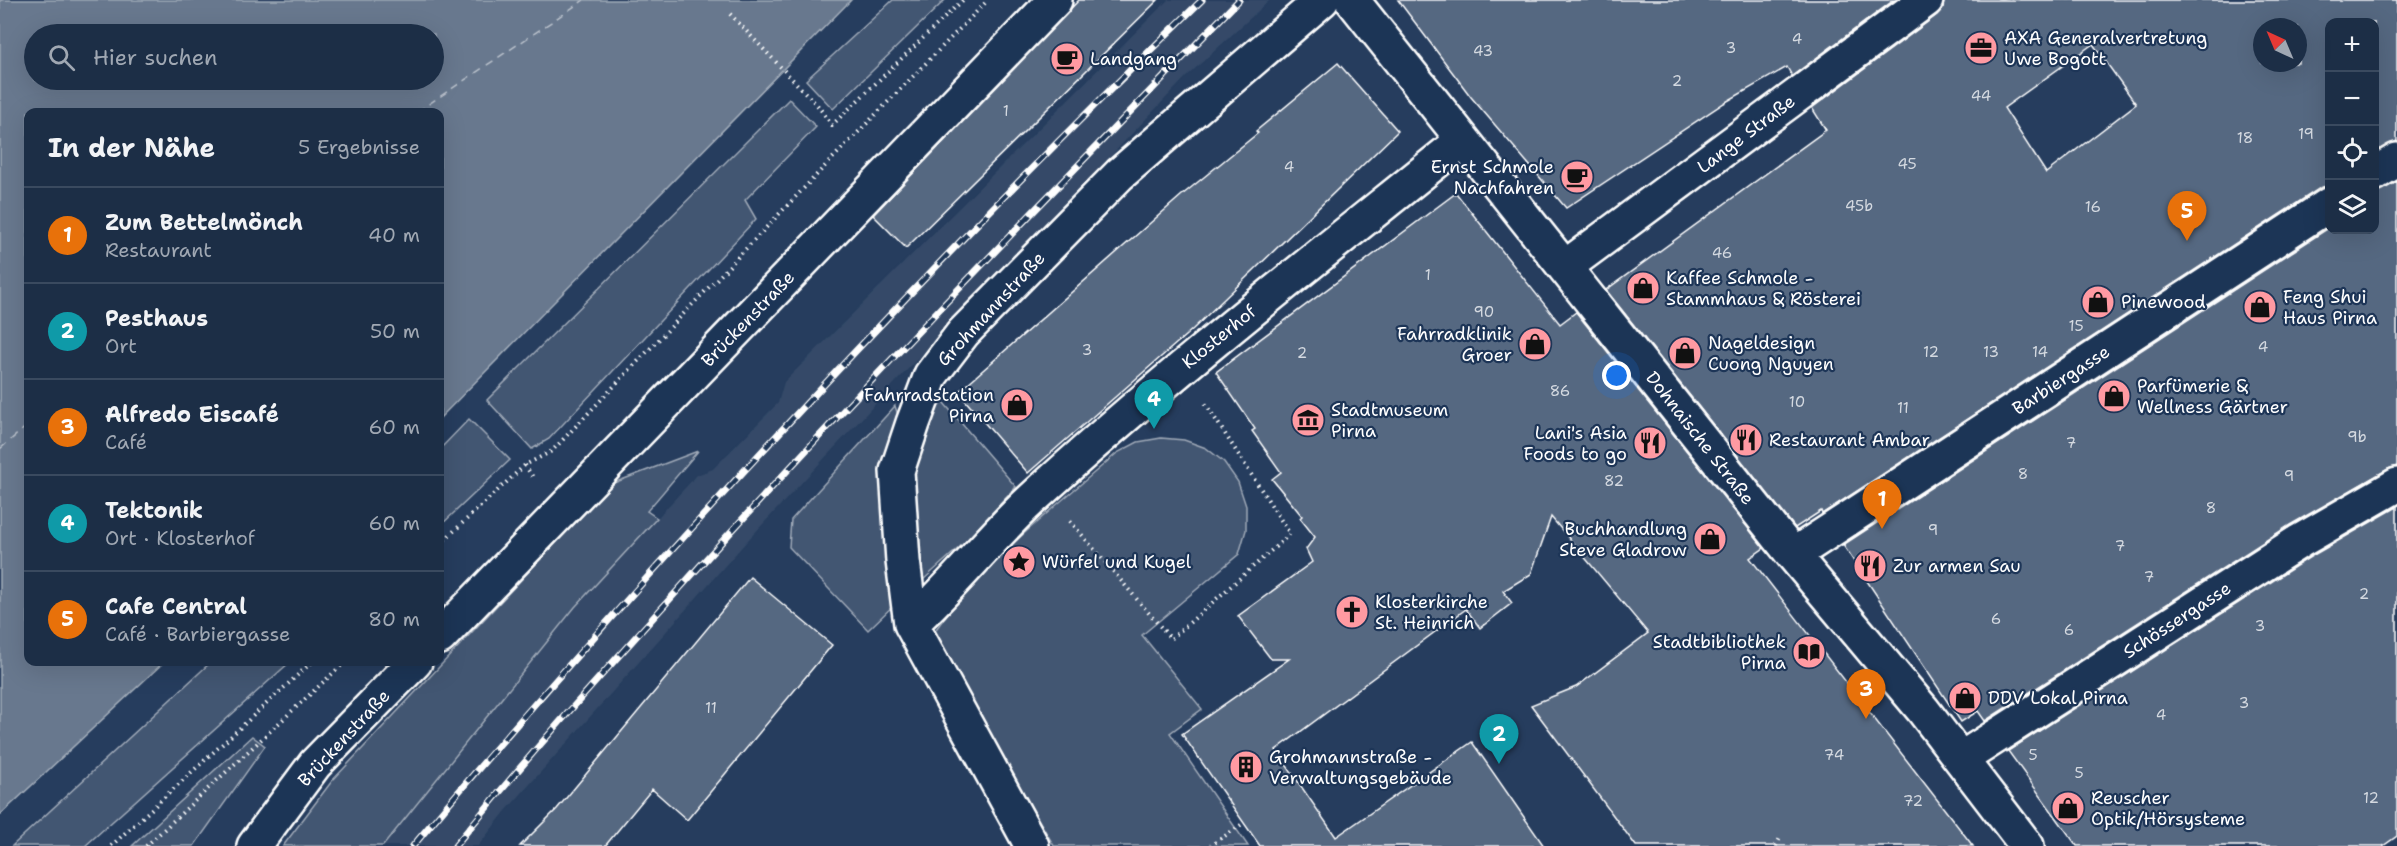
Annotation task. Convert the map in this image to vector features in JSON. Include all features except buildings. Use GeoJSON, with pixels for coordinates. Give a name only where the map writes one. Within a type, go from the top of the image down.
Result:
{"type":"FeatureCollection","features":[{"type":"Feature","properties":{"kind":"street","name":"Brückenstraße"},"geometry":{"type":"LineString","coordinates":[[444,633],[1055,0]]}},
{"type":"Feature","properties":{"kind":"street","name":"Grohmannstraße"},"geometry":{"type":"LineString","coordinates":[[1032,846],[912,624],[903,561],[897,471],[931,375],[963,333],[1120,174],[1322,0]]}},
{"type":"Feature","properties":{"kind":"street","name":"Dohnaische Straße"},"geometry":{"type":"LineString","coordinates":[[1352,0],[1793,555],[1923,710],[2027,846]]}},
{"type":"Feature","properties":{"kind":"street","name":"Lange Straße"},"geometry":{"type":"LineString","coordinates":[[1565,267],[1926,0]]}},
{"type":"Feature","properties":{"kind":"street","name":"Klosterhof"},"geometry":{"type":"LineString","coordinates":[[912,624],[946,592],[1043,490],[1181,367],[1463,140]]}},
{"type":"Feature","properties":{"kind":"street"},"geometry":{"type":"LineString","coordinates":[[2379,171],[2397,160]]}},
{"type":"Feature","properties":{"kind":"street","name":"Barbiergasse"},"geometry":{"type":"LineString","coordinates":[[1793,555],[2325,207]]}},
{"type":"Feature","properties":{"kind":"street","name":"Schössergasse"},"geometry":{"type":"LineString","coordinates":[[1961,759],[2300,541],[2397,485]]}},
{"type":"Feature","properties":{"kind":"street","name":"Brückenstraße"},"geometry":{"type":"LineString","coordinates":[[254,846],[315,764],[412,666]]}},
{"type":"Feature","properties":{"kind":"path"},"geometry":{"type":"LineString","coordinates":[[730,14],[818,105],[832,125],[963,0]]}},
{"type":"Feature","properties":{"kind":"path"},"geometry":{"type":"LineString","coordinates":[[444,540],[525,465],[552,451],[988,0]]}},
{"type":"Feature","properties":{"kind":"path"},"geometry":{"type":"LineString","coordinates":[[1043,490],[1171,639],[1290,534],[1181,367]]}},
{"type":"Feature","properties":{"kind":"path"},"geometry":{"type":"LineString","coordinates":[[525,465],[535,480]]}},
{"type":"Feature","properties":{"kind":"path"},"geometry":{"type":"LineString","coordinates":[[111,846],[308,666]]}},
{"type":"Feature","properties":{"kind":"path"},"geometry":{"type":"LineString","coordinates":[[146,846],[341,666]]}},
{"type":"Feature","properties":{"kind":"path"},"geometry":{"type":"LineString","coordinates":[[1210,846],[1244,823]]}},
{"type":"Feature","properties":{"kind":"path"},"geometry":{"type":"LineString","coordinates":[[1776,846],[1780,838]]}},
{"type":"Feature","properties":{"kind":"shaded area"},"geometry":{"type":"Polygon","coordinates":[[[0,0],[851,0],[444,414],[444,108],[24,108],[24,666],[160,666],[0,815],[0,0]]]}},
{"type":"Feature","properties":{"kind":"shaded area"},"geometry":{"type":"Polygon","coordinates":[[[893,0],[945,0],[833,109],[806,80],[893,0]]]}},
{"type":"Feature","properties":{"kind":"shaded area"},"geometry":{"type":"Polygon","coordinates":[[[1168,0],[1270,0],[1186,77],[938,337],[748,540],[505,812],[478,846],[383,846],[575,607],[697,475],[713,469],[778,403],[784,382],[1168,0]]]}},
{"type":"Feature","properties":{"kind":"shaded area"},"geometry":{"type":"Polygon","coordinates":[[[789,99],[816,127],[745,200],[756,219],[549,439],[532,449],[487,400],[789,99]]]}},
{"type":"Feature","properties":{"kind":"shaded area"},"geometry":{"type":"Polygon","coordinates":[[[937,395],[1016,487],[962,545],[923,580],[913,474],[937,395]]]}},
{"type":"Feature","properties":{"kind":"shaded area"},"geometry":{"type":"Polygon","coordinates":[[[895,406],[899,418],[897,602],[868,630],[789,547],[791,520],[895,406]]]}},
{"type":"Feature","properties":{"kind":"shaded area"},"geometry":{"type":"Polygon","coordinates":[[[469,419],[510,460],[444,522],[444,445],[469,419]]]}},
{"type":"Feature","properties":{"kind":"shaded area"},"geometry":{"type":"Polygon","coordinates":[[[1161,438],[1184,440],[1206,448],[1224,462],[1238,482],[1246,506],[1246,530],[1239,554],[1142,635],[1202,709],[1170,733],[1248,846],[1054,846],[958,682],[934,632],[974,582],[997,559],[1117,453],[1138,442],[1161,438]]]}},
{"type":"Feature","properties":{"kind":"shaded area"},"geometry":{"type":"Polygon","coordinates":[[[698,451],[647,511],[657,518],[575,607],[383,846],[283,846],[332,781],[440,666],[444,666],[444,662],[611,484],[698,451]]]}},
{"type":"Feature","properties":{"kind":"shaded area"},"geometry":{"type":"Polygon","coordinates":[[[207,666],[286,666],[85,846],[12,846],[207,666]]]}},
{"type":"Feature","properties":{"kind":"shaded area"},"geometry":{"type":"Polygon","coordinates":[[[252,736],[265,746],[194,846],[132,846],[252,736]]]}},
{"type":"Feature","properties":{"kind":"ferry route"},"geometry":{"type":"LineString","coordinates":[[423,108],[584,0]]}},
{"type":"Feature","properties":{"kind":"ferry route"},"geometry":{"type":"LineString","coordinates":[[0,449],[24,428]]}},
{"type":"Feature","properties":{"kind":"railway"},"geometry":{"type":"LineString","coordinates":[[413,846],[591,640],[823,385],[1010,190],[1202,0]]}},
{"type":"Feature","properties":{"kind":"railway"},"geometry":{"type":"LineString","coordinates":[[455,846],[594,684],[748,513],[957,291],[1239,0]]}},
{"type":"Feature","properties":{"kind":"place","name":"AXA Generalvertretung Uwe Bogott"},"geometry":{"type":"Point","coordinates":[1981,48]}},
{"type":"Feature","properties":{"kind":"place","name":"Landgang"},"geometry":{"type":"Point","coordinates":[1067,59]}},
{"type":"Feature","properties":{"kind":"place","name":"Ernst Schmole Nachfahren"},"geometry":{"type":"Point","coordinates":[1577,177]}},
{"type":"Feature","properties":{"kind":"place","name":"Cafe Central"},"geometry":{"type":"Point","coordinates":[2187,241]}},
{"type":"Feature","properties":{"kind":"place","name":"Kaffee Schmole - Stammhaus & Rösterei"},"geometry":{"type":"Point","coordinates":[1643,288]}},
{"type":"Feature","properties":{"kind":"place","name":"Pinewood"},"geometry":{"type":"Point","coordinates":[2098,302]}},
{"type":"Feature","properties":{"kind":"place","name":"Feng Shui Haus Pirna"},"geometry":{"type":"Point","coordinates":[2260,307]}},
{"type":"Feature","properties":{"kind":"place","name":"Fahrradklinik Groer"},"geometry":{"type":"Point","coordinates":[1535,344]}},
{"type":"Feature","properties":{"kind":"place","name":"Nageldesign Cuong Nguyen"},"geometry":{"type":"Point","coordinates":[1685,353]}},
{"type":"Feature","properties":{"kind":"place","name":"Parfümerie & Wellness Gärtner"},"geometry":{"type":"Point","coordinates":[2114,396]}},
{"type":"Feature","properties":{"kind":"place","name":"Fahrradstation Pirna"},"geometry":{"type":"Point","coordinates":[1017,405]}},
{"type":"Feature","properties":{"kind":"place","name":"Stadtmuseum Pirna"},"geometry":{"type":"Point","coordinates":[1308,420]}},
{"type":"Feature","properties":{"kind":"place","name":"Tektonik"},"geometry":{"type":"Point","coordinates":[1154,429]}},
{"type":"Feature","properties":{"kind":"place","name":"Restaurant Ambar"},"geometry":{"type":"Point","coordinates":[1746,440]}},
{"type":"Feature","properties":{"kind":"place","name":"Lani's Asia Foods to go"},"geometry":{"type":"Point","coordinates":[1650,443]}},
{"type":"Feature","properties":{"kind":"place","name":"Zum Bettelmönch"},"geometry":{"type":"Point","coordinates":[1882,529]}},
{"type":"Feature","properties":{"kind":"place","name":"Buchhandlung Steve Gladrow"},"geometry":{"type":"Point","coordinates":[1710,539]}},
{"type":"Feature","properties":{"kind":"place","name":"Würfel und Kugel"},"geometry":{"type":"Point","coordinates":[1019,562]}},
{"type":"Feature","properties":{"kind":"place","name":"Zur armen Sau"},"geometry":{"type":"Point","coordinates":[1870,566]}},
{"type":"Feature","properties":{"kind":"place","name":"Klosterkirche St. Heinrich"},"geometry":{"type":"Point","coordinates":[1352,612]}},
{"type":"Feature","properties":{"kind":"place","name":"Stadtbibliothek Pirna"},"geometry":{"type":"Point","coordinates":[1809,652]}},
{"type":"Feature","properties":{"kind":"place","name":"DDV Lokal Pirna"},"geometry":{"type":"Point","coordinates":[1965,698]}},
{"type":"Feature","properties":{"kind":"place","name":"Alfredo Eiscafé"},"geometry":{"type":"Point","coordinates":[1866,719]}},
{"type":"Feature","properties":{"kind":"place","name":"Pesthaus"},"geometry":{"type":"Point","coordinates":[1499,764]}},
{"type":"Feature","properties":{"kind":"place","name":"Grohmannstraße - Verwaltungsgebäude"},"geometry":{"type":"Point","coordinates":[1246,767]}},
{"type":"Feature","properties":{"kind":"place","name":"Reuscher Optik/Hörsysteme"},"geometry":{"type":"Point","coordinates":[2068,808]}}]}
